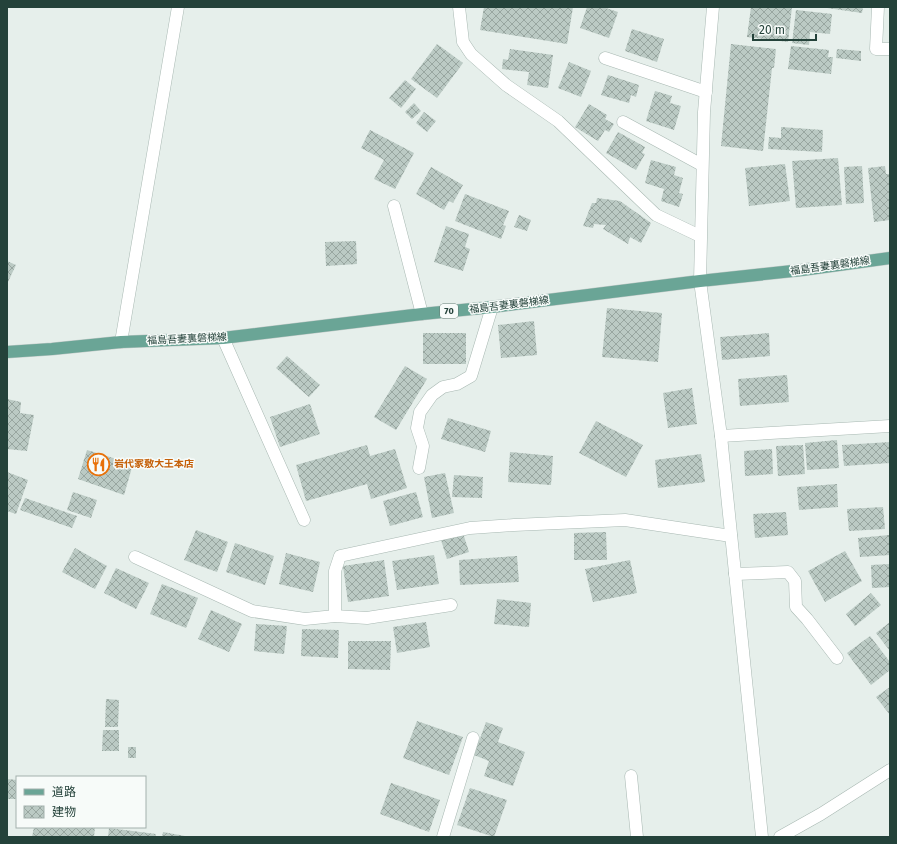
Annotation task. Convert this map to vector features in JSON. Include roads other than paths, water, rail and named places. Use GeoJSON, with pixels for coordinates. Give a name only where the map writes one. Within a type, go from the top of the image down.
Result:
{"type":"FeatureCollection","features":[{"type":"Feature","properties":{"kind":"main road","name":"福島吾妻裏磐梯線"},"geometry":{"type":"LineString","coordinates":[[7,352],[121,342],[223,338],[802,270],[890,258]]}},
{"type":"Feature","properties":{"kind":"street"},"geometry":{"type":"LineString","coordinates":[[121,342],[178,7]]}},
{"type":"Feature","properties":{"kind":"street"},"geometry":{"type":"LineString","coordinates":[[459,7],[463,42],[471,54],[506,85],[558,121],[656,215],[700,236]]}},
{"type":"Feature","properties":{"kind":"street"},"geometry":{"type":"LineString","coordinates":[[713,7],[704,112],[700,281],[721,436],[762,837]]}},
{"type":"Feature","properties":{"kind":"street"},"geometry":{"type":"LineString","coordinates":[[878,7],[876,49],[890,49]]}},
{"type":"Feature","properties":{"kind":"street"},"geometry":{"type":"LineString","coordinates":[[605,58],[706,92]]}},
{"type":"Feature","properties":{"kind":"street"},"geometry":{"type":"LineString","coordinates":[[623,122],[702,165]]}},
{"type":"Feature","properties":{"kind":"street"},"geometry":{"type":"LineString","coordinates":[[394,206],[422,314]]}},
{"type":"Feature","properties":{"kind":"street"},"geometry":{"type":"LineString","coordinates":[[419,468],[423,446],[417,428],[420,412],[432,395],[443,387],[457,384],[471,376],[492,307]]}},
{"type":"Feature","properties":{"kind":"street"},"geometry":{"type":"LineString","coordinates":[[223,338],[304,520]]}},
{"type":"Feature","properties":{"kind":"street"},"geometry":{"type":"LineString","coordinates":[[721,436],[890,426]]}},
{"type":"Feature","properties":{"kind":"street"},"geometry":{"type":"LineString","coordinates":[[335,616],[335,571],[340,556],[470,528],[625,520],[731,536]]}},
{"type":"Feature","properties":{"kind":"street"},"geometry":{"type":"LineString","coordinates":[[135,557],[252,611],[305,619],[335,616],[367,618],[451,605]]}},
{"type":"Feature","properties":{"kind":"street"},"geometry":{"type":"LineString","coordinates":[[735,574],[788,572],[796,581],[796,607],[837,658]]}},
{"type":"Feature","properties":{"kind":"street"},"geometry":{"type":"LineString","coordinates":[[443,837],[473,738]]}},
{"type":"Feature","properties":{"kind":"street"},"geometry":{"type":"LineString","coordinates":[[780,837],[821,814],[890,770]]}},
{"type":"Feature","properties":{"kind":"street"},"geometry":{"type":"LineString","coordinates":[[631,776],[637,837]]}},
{"type":"Feature","properties":{"kind":"place","name":"岩代家敷大王本店"},"geometry":{"type":"Point","coordinates":[99,464]}}]}
